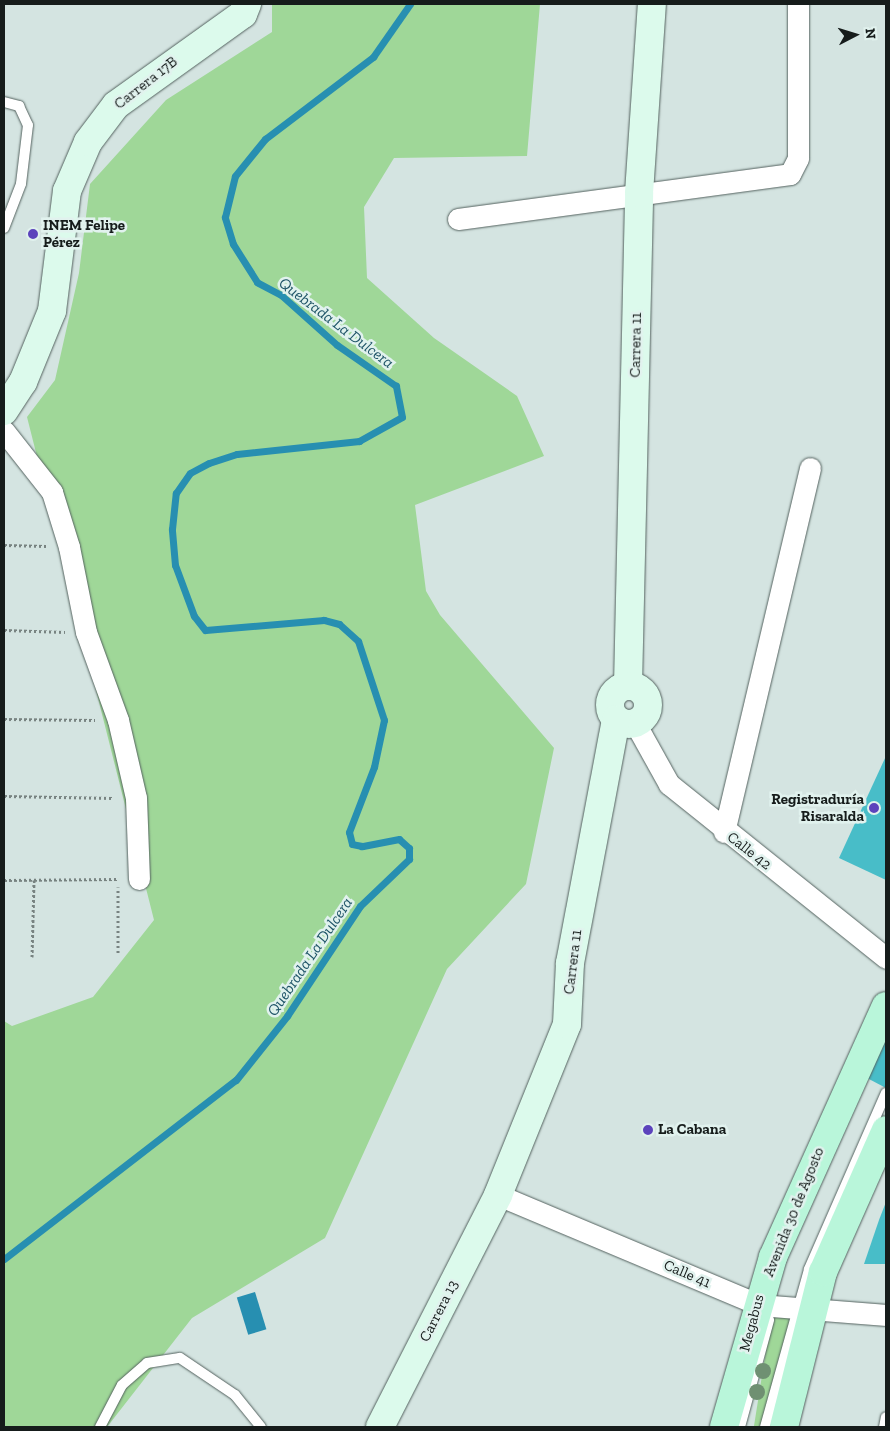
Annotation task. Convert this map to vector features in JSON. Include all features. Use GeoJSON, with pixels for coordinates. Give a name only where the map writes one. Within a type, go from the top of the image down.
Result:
{"type":"FeatureCollection","features":[{"type":"Feature","properties":{"kind":"main road","name":"Avenida 30 de Agosto"},"geometry":{"type":"LineString","coordinates":[[724,1427],[770,1301],[773,1257],[886,1006]]}},
{"type":"Feature","properties":{"kind":"main road"},"geometry":{"type":"LineString","coordinates":[[784,1427],[804,1310],[823,1272],[886,1130]]}},
{"type":"Feature","properties":{"kind":"street","name":"Carrera 17B"},"geometry":{"type":"LineString","coordinates":[[4,411],[23,382],[52,311],[67,190],[88,142],[116,105],[243,14],[247,4]]}},
{"type":"Feature","properties":{"kind":"street","name":"Carrera 11"},"geometry":{"type":"LineString","coordinates":[[498,1195],[567,1024],[570,963],[625,721],[646,713],[646,698],[628,686],[639,193],[652,4]]}},
{"type":"Feature","properties":{"kind":"street"},"geometry":{"type":"LineString","coordinates":[[458,219],[790,174],[798,158],[798,4]]}},
{"type":"Feature","properties":{"kind":"street"},"geometry":{"type":"LineString","coordinates":[[4,431],[52,492],[70,547],[86,632],[118,720],[136,798],[129,879]]}},
{"type":"Feature","properties":{"kind":"street"},"geometry":{"type":"LineString","coordinates":[[724,832],[810,468]]}},
{"type":"Feature","properties":{"kind":"street","name":"Calle 42"},"geometry":{"type":"LineString","coordinates":[[625,721],[668,784],[724,832],[886,958]]}},
{"type":"Feature","properties":{"kind":"street","name":"Calle 41"},"geometry":{"type":"LineString","coordinates":[[498,1195],[770,1301],[804,1310],[886,1315]]}},
{"type":"Feature","properties":{"kind":"street","name":"Carrera 13"},"geometry":{"type":"LineString","coordinates":[[380,1427],[498,1195]]}},
{"type":"Feature","properties":{"kind":"lane"},"geometry":{"type":"LineString","coordinates":[[4,102],[19,106],[28,125],[20,184],[4,228]]}},
{"type":"Feature","properties":{"kind":"lane"},"geometry":{"type":"LineString","coordinates":[[785,1261],[878,1054]]}},
{"type":"Feature","properties":{"kind":"lane"},"geometry":{"type":"LineString","coordinates":[[765,1427],[804,1310],[809,1269],[886,1093]]}},
{"type":"Feature","properties":{"kind":"lane","name":"Megabus"},"geometry":{"type":"LineString","coordinates":[[740,1427],[770,1301]]}},
{"type":"Feature","properties":{"kind":"lane"},"geometry":{"type":"LineString","coordinates":[[100,1427],[122,1385],[134,1374],[147,1364],[180,1358],[235,1395],[261,1427]]}},
{"type":"Feature","properties":{"kind":"lane"},"geometry":{"type":"LineString","coordinates":[[884,1427],[886,1417]]}},
{"type":"Feature","properties":{"kind":"path"},"geometry":{"type":"LineString","coordinates":[[4,545],[70,547]]}},
{"type":"Feature","properties":{"kind":"path"},"geometry":{"type":"LineString","coordinates":[[4,630],[86,632]]}},
{"type":"Feature","properties":{"kind":"path"},"geometry":{"type":"LineString","coordinates":[[4,719],[118,720]]}},
{"type":"Feature","properties":{"kind":"path"},"geometry":{"type":"LineString","coordinates":[[4,796],[136,798]]}},
{"type":"Feature","properties":{"kind":"path"},"geometry":{"type":"LineString","coordinates":[[4,880],[129,879],[118,953]]}},
{"type":"Feature","properties":{"kind":"path"},"geometry":{"type":"LineString","coordinates":[[32,957],[34,880]]}},
{"type":"Feature","properties":{"kind":"green space"},"geometry":{"type":"Polygon","coordinates":[[[272,4],[540,4],[527,156],[394,158],[364,207],[367,278],[434,338],[517,396],[544,456],[415,505],[426,591],[440,615],[554,748],[526,884],[447,969],[325,1238],[192,1318],[107,1427],[4,1427],[4,1021],[12,1026],[93,997],[154,920],[27,417],[55,380],[79,273],[90,184],[166,100],[272,32],[272,4]]]}},
{"type":"Feature","properties":{"kind":"green space"},"geometry":{"type":"Polygon","coordinates":[[[773,1306],[797,1310],[778,1427],[754,1427],[773,1306]]]}},
{"type":"Feature","properties":{"kind":"water"},"geometry":{"type":"Polygon","coordinates":[[[255,1292],[266,1329],[248,1335],[237,1298],[255,1292]]]}},
{"type":"Feature","properties":{"kind":"building"},"geometry":{"type":"Polygon","coordinates":[[[886,756],[886,880],[839,858],[886,756]]]}},
{"type":"Feature","properties":{"kind":"building"},"geometry":{"type":"Polygon","coordinates":[[[886,1038],[886,1088],[867,1078],[886,1038]]]}},
{"type":"Feature","properties":{"kind":"building"},"geometry":{"type":"Polygon","coordinates":[[[886,1202],[886,1264],[864,1264],[879,1220],[886,1202]]]}},
{"type":"Feature","properties":{"kind":"waterway","name":"Quebrada La Dulcera"},"geometry":{"type":"LineString","coordinates":[[4,1259],[236,1080],[287,1016],[360,906],[409,859],[409,848],[399,839],[362,846],[352,844],[349,832],[374,767],[384,720],[358,641],[339,624],[324,620],[205,630],[194,616],[175,565],[172,529],[176,493],[190,473],[209,463],[237,454],[359,441],[402,417],[396,386],[337,345],[281,295],[257,282],[233,244],[225,217],[235,176],[265,139],[373,57],[410,4]]}},
{"type":"Feature","properties":{"kind":"place","name":"INEM Felipe Pérez"},"geometry":{"type":"Point","coordinates":[33,234]}},
{"type":"Feature","properties":{"kind":"place","name":"Registraduría Risaralda"},"geometry":{"type":"Point","coordinates":[874,808]}},
{"type":"Feature","properties":{"kind":"place","name":"La Cabana"},"geometry":{"type":"Point","coordinates":[648,1130]}}]}
